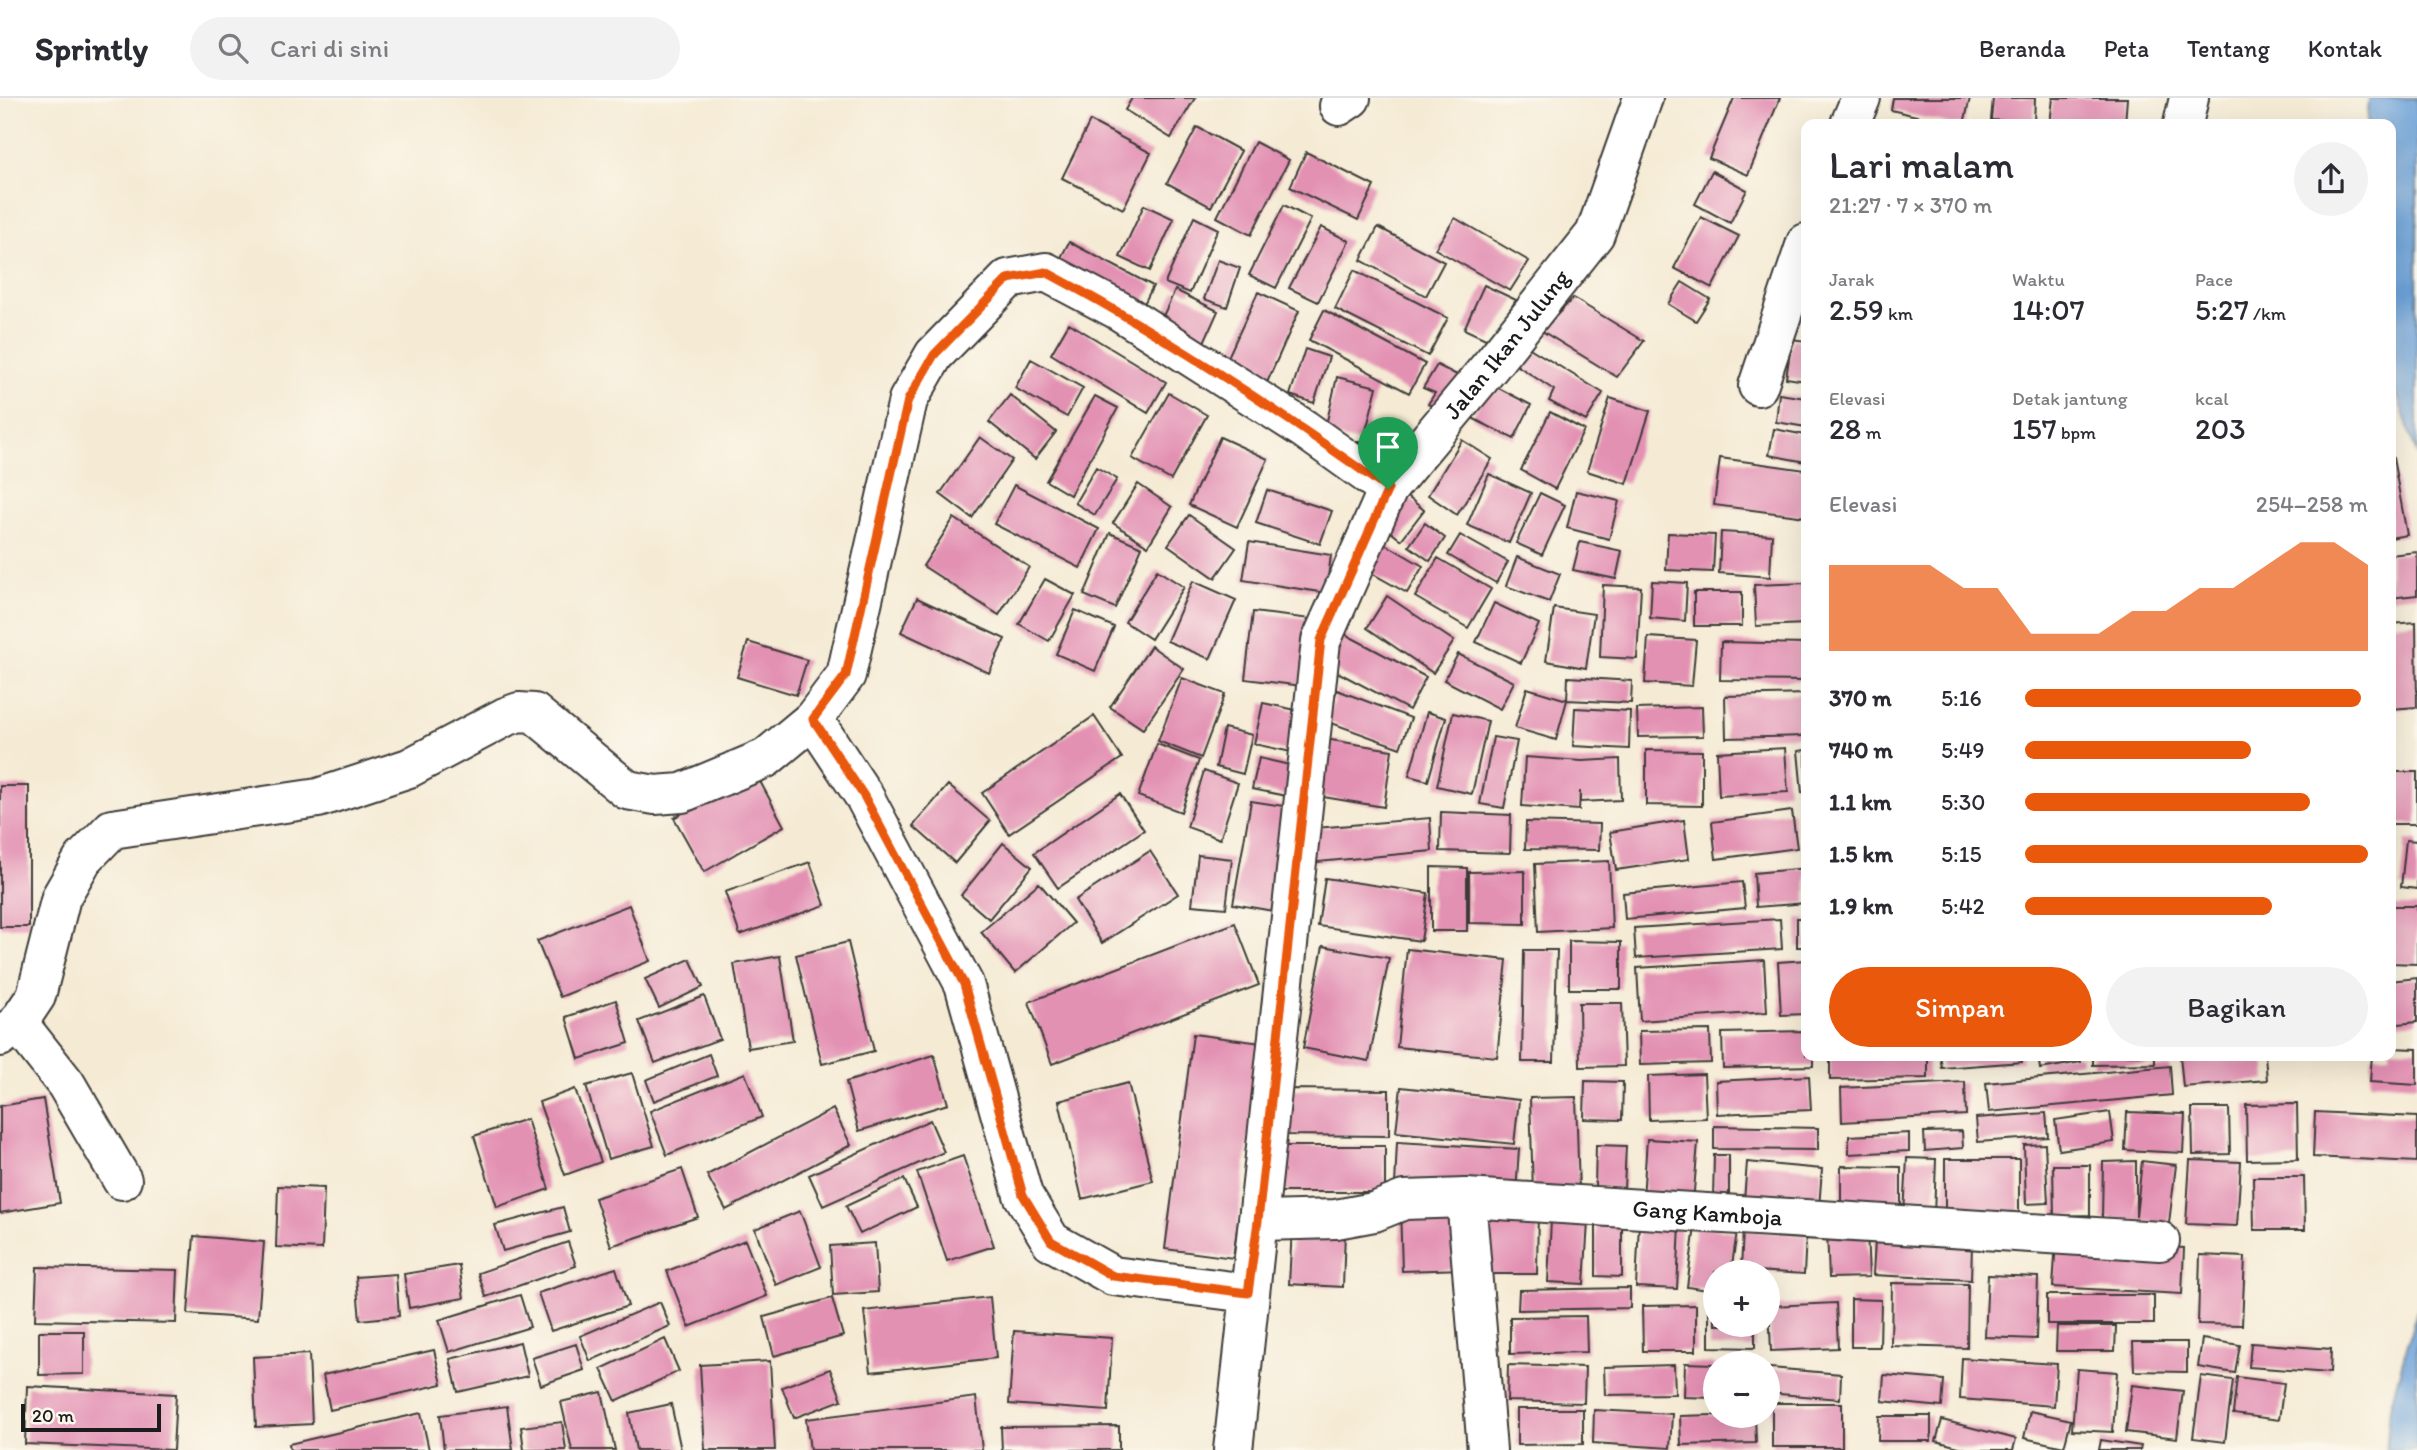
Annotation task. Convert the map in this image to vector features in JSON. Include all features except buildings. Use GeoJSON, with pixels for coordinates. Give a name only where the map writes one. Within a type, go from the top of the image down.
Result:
{"type":"FeatureCollection","features":[{"type":"Feature","properties":{"kind":"street","name":"Jalan Ikan Julung"},"geometry":{"type":"LineString","coordinates":[[1233,1450],[1321,640],[1388,489],[1595,234],[1642,98]]}},
{"type":"Feature","properties":{"kind":"street"},"geometry":{"type":"LineString","coordinates":[[1852,119],[1861,98]]}},
{"type":"Feature","properties":{"kind":"street"},"geometry":{"type":"LineString","coordinates":[[2184,119],[2189,98]]}},
{"type":"Feature","properties":{"kind":"street"},"geometry":{"type":"LineString","coordinates":[[1758,386],[1801,258]]}},
{"type":"Feature","properties":{"kind":"street"},"geometry":{"type":"LineString","coordinates":[[122,1180],[66,1084],[9,1030],[36,996],[61,897],[83,859],[112,829],[318,798],[409,768],[519,712],[534,713],[627,790],[655,795],[682,793],[766,758],[813,719],[846,675],[908,400],[934,355],[1008,279],[1046,272],[1118,310],[1304,429],[1388,489]]}},
{"type":"Feature","properties":{"kind":"street"},"geometry":{"type":"LineString","coordinates":[[813,719],[864,796],[964,984],[1023,1195],[1051,1241],[1113,1276],[1248,1293]]}},
{"type":"Feature","properties":{"kind":"street"},"geometry":{"type":"LineString","coordinates":[[1466,1198],[1487,1450]]}},
{"type":"Feature","properties":{"kind":"street","name":"Gang Kamboja"},"geometry":{"type":"LineString","coordinates":[[1258,1221],[1336,1219],[1374,1212],[1404,1200],[1466,1198],[2160,1241]]}},
{"type":"Feature","properties":{"kind":"water"},"geometry":{"type":"Polygon","coordinates":[[[2369,98],[2417,98],[2417,455],[2396,391],[2396,119],[2367,119],[2369,98]]]}},
{"type":"Feature","properties":{"kind":"water"},"geometry":{"type":"Polygon","coordinates":[[[2417,1310],[2417,1450],[2386,1450],[2390,1407],[2417,1310]]]}},
{"type":"Feature","properties":{"kind":"route"},"geometry":{"type":"LineString","coordinates":[[1046,272],[1118,310],[1304,429],[1388,489],[1321,640],[1248,1293],[1113,1276],[1051,1241],[1023,1195],[964,984],[864,796],[813,719],[846,675],[908,400],[934,355],[1008,279],[1046,272]]}}]}
